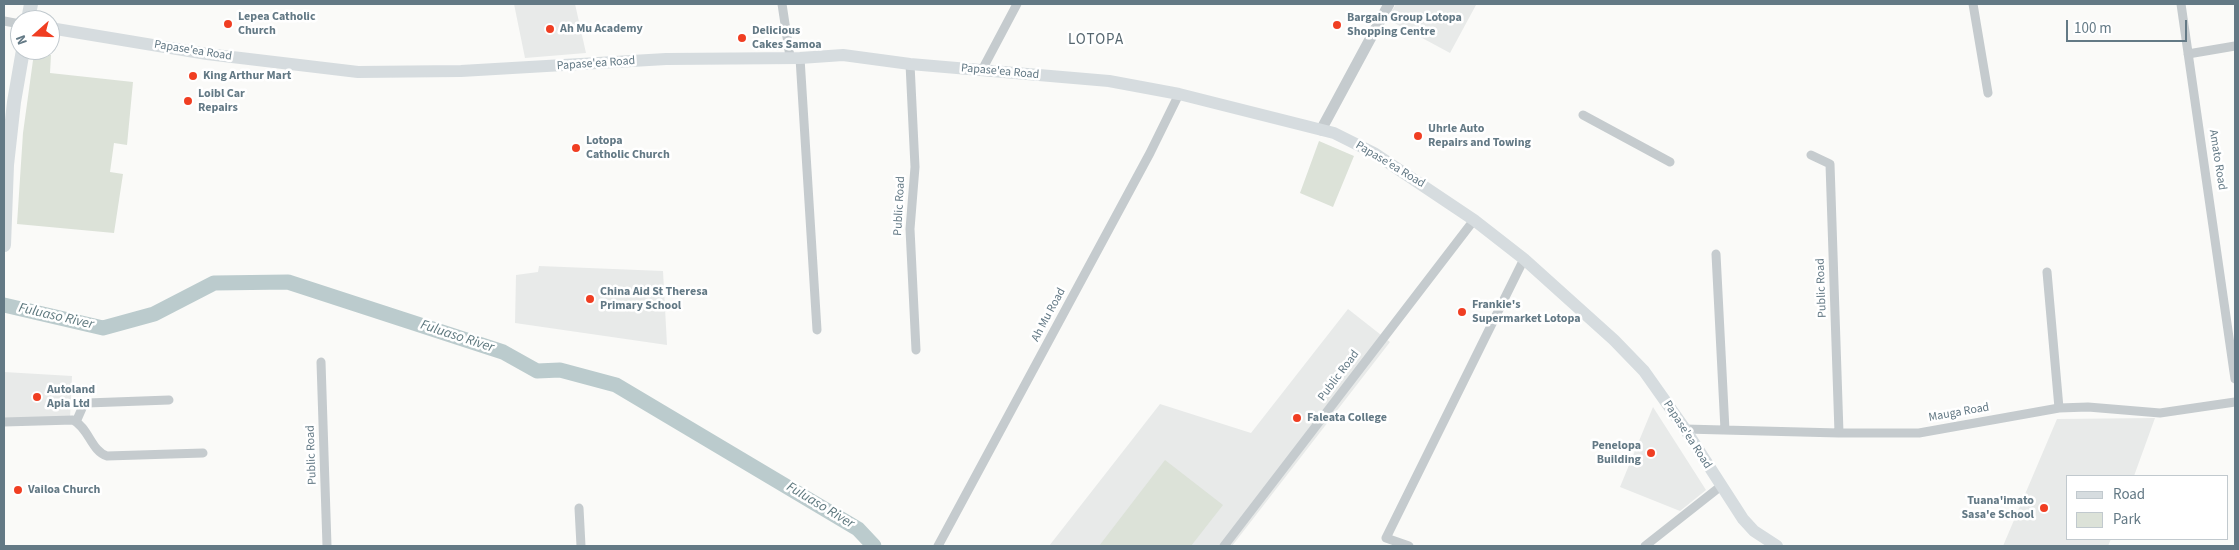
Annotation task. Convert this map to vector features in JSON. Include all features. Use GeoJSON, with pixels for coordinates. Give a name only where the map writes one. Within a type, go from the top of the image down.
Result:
{"type":"FeatureCollection","features":[{"type":"Feature","properties":{"kind":"main road","name":"Papase'ea Road"},"geometry":{"type":"LineString","coordinates":[[60,30],[207,54],[358,72],[502,70],[666,59],[843,55],[910,64],[1109,81],[1179,94],[1341,136],[1374,153],[1474,220],[1524,258],[1614,340],[1644,371],[1685,429],[1743,518],[1754,531],[1777,546]]}},
{"type":"Feature","properties":{"kind":"main road"},"geometry":{"type":"LineString","coordinates":[[4,236],[8,155],[21,60]]}},
{"type":"Feature","properties":{"kind":"street"},"geometry":{"type":"LineString","coordinates":[[782,4],[795,57],[817,330]]}},
{"type":"Feature","properties":{"kind":"street"},"geometry":{"type":"LineString","coordinates":[[982,70],[1018,4]]}},
{"type":"Feature","properties":{"kind":"street"},"geometry":{"type":"LineString","coordinates":[[1321,130],[1389,4]]}},
{"type":"Feature","properties":{"kind":"street"},"geometry":{"type":"LineString","coordinates":[[1973,4],[1988,93]]}},
{"type":"Feature","properties":{"kind":"street","name":"Amato Road"},"geometry":{"type":"LineString","coordinates":[[2181,4],[2235,380]]}},
{"type":"Feature","properties":{"kind":"street"},"geometry":{"type":"LineString","coordinates":[[2188,54],[2235,46]]}},
{"type":"Feature","properties":{"kind":"street","name":"Public Road"},"geometry":{"type":"LineString","coordinates":[[910,64],[915,167],[910,229],[916,350]]}},
{"type":"Feature","properties":{"kind":"street","name":"Ah Mu Road"},"geometry":{"type":"LineString","coordinates":[[938,546],[1150,153],[1179,94]]}},
{"type":"Feature","properties":{"kind":"street"},"geometry":{"type":"LineString","coordinates":[[1583,115],[1670,162]]}},
{"type":"Feature","properties":{"kind":"street","name":"Public Road"},"geometry":{"type":"LineString","coordinates":[[1811,155],[1830,164],[1839,433]]}},
{"type":"Feature","properties":{"kind":"street","name":"Public Road"},"geometry":{"type":"LineString","coordinates":[[1224,546],[1474,220]]}},
{"type":"Feature","properties":{"kind":"street"},"geometry":{"type":"LineString","coordinates":[[1716,254],[1725,430]]}},
{"type":"Feature","properties":{"kind":"street"},"geometry":{"type":"LineString","coordinates":[[1409,546],[1386,538],[1524,258]]}},
{"type":"Feature","properties":{"kind":"street"},"geometry":{"type":"LineString","coordinates":[[2047,272],[2059,408]]}},
{"type":"Feature","properties":{"kind":"street","name":"Public Road"},"geometry":{"type":"LineString","coordinates":[[322,362],[327,546]]}},
{"type":"Feature","properties":{"kind":"street"},"geometry":{"type":"LineString","coordinates":[[76,422],[83,406],[87,403],[169,400]]}},
{"type":"Feature","properties":{"kind":"street","name":"Mauga Road"},"geometry":{"type":"LineString","coordinates":[[1685,429],[1919,433],[2059,408],[2088,407],[2160,413],[2235,402]]}},
{"type":"Feature","properties":{"kind":"street"},"geometry":{"type":"LineString","coordinates":[[4,422],[73,420],[80,424],[100,454],[108,456],[203,453]]}},
{"type":"Feature","properties":{"kind":"street"},"geometry":{"type":"LineString","coordinates":[[1645,546],[1721,486]]}},
{"type":"Feature","properties":{"kind":"street"},"geometry":{"type":"LineString","coordinates":[[579,508],[581,546]]}},
{"type":"Feature","properties":{"kind":"shaded area","name":"Ah Mu Academy"},"geometry":{"type":"Polygon","coordinates":[[[514,4],[575,4],[586,53],[525,58],[514,4]]]}},
{"type":"Feature","properties":{"kind":"shaded area"},"geometry":{"type":"Polygon","coordinates":[[[1396,4],[1476,5],[1450,53],[1387,19],[1396,4]]]}},
{"type":"Feature","properties":{"kind":"shaded area","name":"China Aid St Theresa Primary School"},"geometry":{"type":"Polygon","coordinates":[[[539,266],[663,271],[667,345],[515,323],[516,275],[538,272],[539,266]]]}},
{"type":"Feature","properties":{"kind":"shaded area","name":"Faleata College"},"geometry":{"type":"Polygon","coordinates":[[[1348,309],[1390,342],[1232,546],[1049,546],[1160,404],[1251,433],[1348,309]]]}},
{"type":"Feature","properties":{"kind":"shaded area","name":"Autoland Apia Ltd"},"geometry":{"type":"Polygon","coordinates":[[[4,372],[72,376],[70,418],[4,418],[4,372]]]}},
{"type":"Feature","properties":{"kind":"shaded area"},"geometry":{"type":"Polygon","coordinates":[[[1653,407],[1706,490],[1680,511],[1620,487],[1653,407]]]}},
{"type":"Feature","properties":{"kind":"shaded area","name":"Tuana'imato Sasa'e School"},"geometry":{"type":"Polygon","coordinates":[[[2155,418],[2134,475],[2066,475],[2066,540],[2111,540],[2108,546],[2003,546],[2057,419],[2155,418]]]}},
{"type":"Feature","properties":{"kind":"green space"},"geometry":{"type":"Polygon","coordinates":[[[33,60],[51,60],[50,73],[133,82],[127,145],[114,143],[110,172],[123,174],[114,233],[17,224],[23,133],[33,60]]]}},
{"type":"Feature","properties":{"kind":"green space"},"geometry":{"type":"Polygon","coordinates":[[[1319,141],[1354,156],[1333,207],[1300,193],[1319,141]]]}},
{"type":"Feature","properties":{"kind":"green space"},"geometry":{"type":"Polygon","coordinates":[[[1165,460],[1223,505],[1191,546],[1099,546],[1165,460]]]}},
{"type":"Feature","properties":{"kind":"waterway","name":"Fuluaso River"},"geometry":{"type":"LineString","coordinates":[[4,305],[103,328],[154,314],[214,283],[288,282],[503,352],[537,371],[560,370],[616,385],[858,529],[874,546]]}},
{"type":"Feature","properties":{"kind":"place","name":"Lepea Catholic Church"},"geometry":{"type":"Point","coordinates":[228,24]}},
{"type":"Feature","properties":{"kind":"place","name":"Bargain Group Lotopa Shopping Centre"},"geometry":{"type":"Point","coordinates":[1337,25]}},
{"type":"Feature","properties":{"kind":"place","name":"Ah Mu Academy"},"geometry":{"type":"Point","coordinates":[550,29]}},
{"type":"Feature","properties":{"kind":"place","name":"Delicious Cakes Samoa"},"geometry":{"type":"Point","coordinates":[742,38]}},
{"type":"Feature","properties":{"kind":"place","name":"King Arthur Mart"},"geometry":{"type":"Point","coordinates":[193,76]}},
{"type":"Feature","properties":{"kind":"place","name":"Loibl Car Repairs"},"geometry":{"type":"Point","coordinates":[188,101]}},
{"type":"Feature","properties":{"kind":"place","name":"Uhrle Auto Repairs and Towing"},"geometry":{"type":"Point","coordinates":[1418,136]}},
{"type":"Feature","properties":{"kind":"place","name":"Lotopa Catholic Church"},"geometry":{"type":"Point","coordinates":[576,148]}},
{"type":"Feature","properties":{"kind":"place","name":"China Aid St Theresa Primary School"},"geometry":{"type":"Point","coordinates":[590,299]}},
{"type":"Feature","properties":{"kind":"place","name":"Frankie's Supermarket Lotopa"},"geometry":{"type":"Point","coordinates":[1462,312]}},
{"type":"Feature","properties":{"kind":"place","name":"Autoland Apia Ltd"},"geometry":{"type":"Point","coordinates":[37,397]}},
{"type":"Feature","properties":{"kind":"place","name":"Faleata College"},"geometry":{"type":"Point","coordinates":[1297,418]}},
{"type":"Feature","properties":{"kind":"place","name":"Penelopa Building"},"geometry":{"type":"Point","coordinates":[1651,453]}},
{"type":"Feature","properties":{"kind":"place","name":"Vailoa Church"},"geometry":{"type":"Point","coordinates":[18,490]}},
{"type":"Feature","properties":{"kind":"place","name":"Tuana'imato Sasa'e School"},"geometry":{"type":"Point","coordinates":[2044,508]}},
{"type":"Feature","properties":{"kind":"district","name":"LOTOPA"},"geometry":{"type":"Point","coordinates":[1096,41]}}]}
